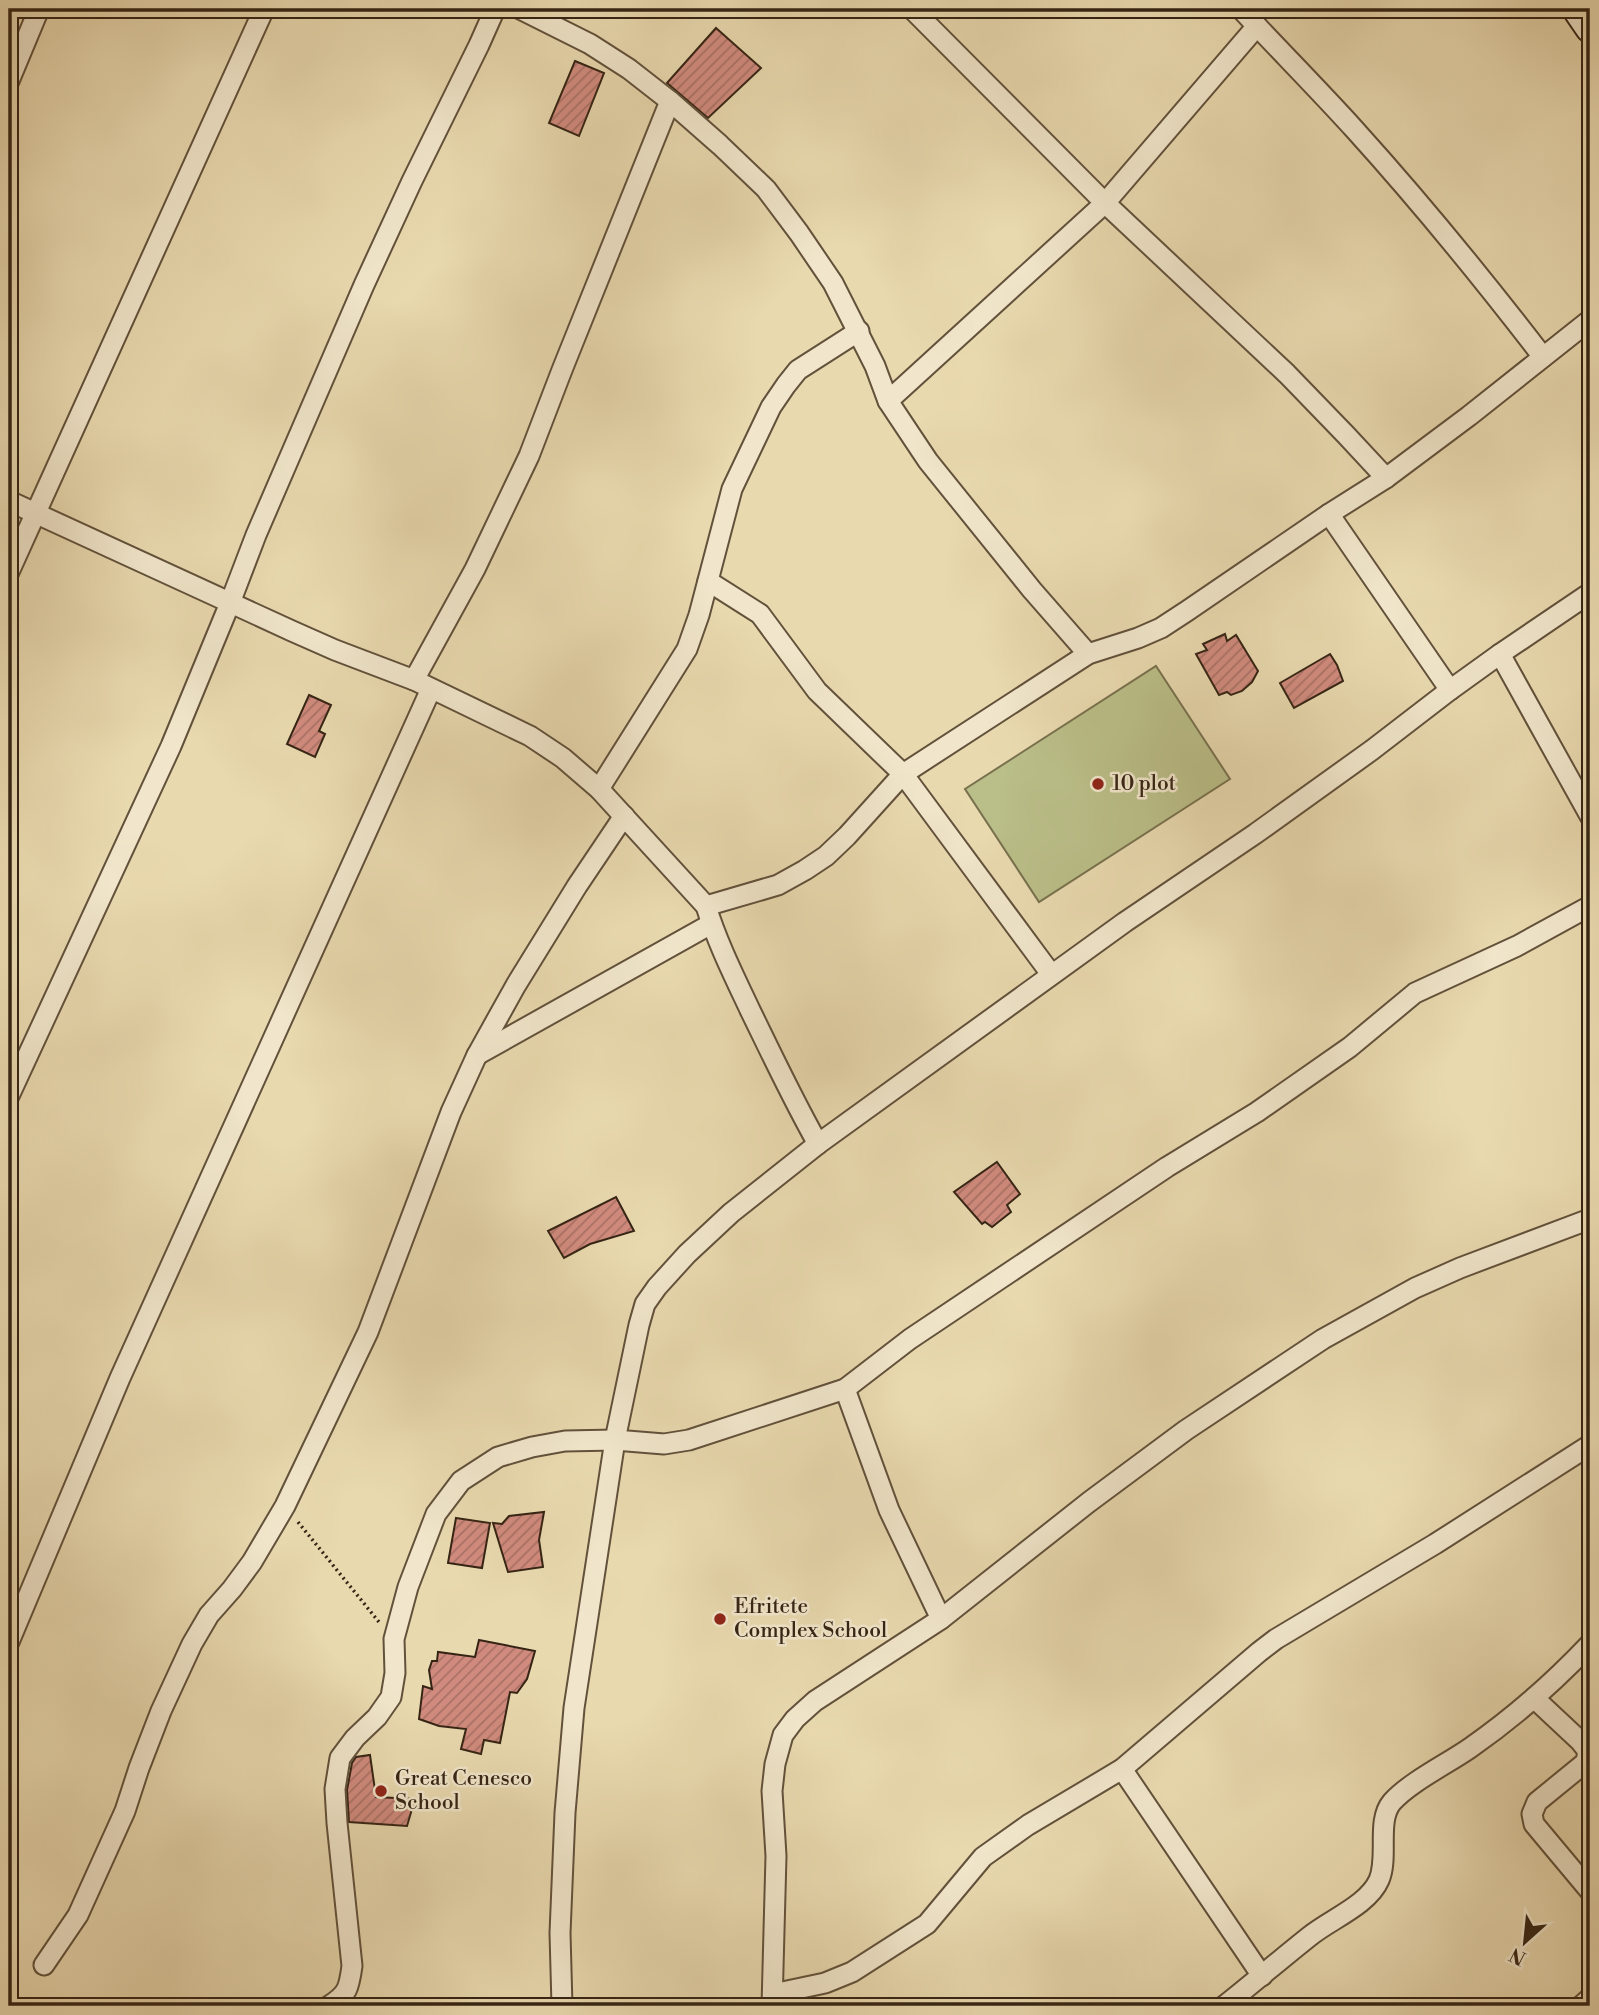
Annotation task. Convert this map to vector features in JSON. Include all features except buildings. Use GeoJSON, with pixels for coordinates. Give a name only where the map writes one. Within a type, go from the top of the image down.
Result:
{"type":"FeatureCollection","features":[{"type":"Feature","properties":{"kind":"street"},"geometry":{"type":"LineString","coordinates":[[9,81],[39,9]]}},
{"type":"Feature","properties":{"kind":"street"},"geometry":{"type":"LineString","coordinates":[[9,572],[264,9]]}},
{"type":"Feature","properties":{"kind":"street"},"geometry":{"type":"LineString","coordinates":[[9,1096],[171,746],[256,535],[364,285],[495,9]]}},
{"type":"Feature","properties":{"kind":"street"},"geometry":{"type":"LineString","coordinates":[[520,9],[590,44],[629,69],[670,101],[766,189],[833,283],[859,331],[888,401],[928,461],[1032,590],[1088,654]]}},
{"type":"Feature","properties":{"kind":"street"},"geometry":{"type":"LineString","coordinates":[[912,9],[1105,203],[1287,374],[1386,478]]}},
{"type":"Feature","properties":{"kind":"street"},"geometry":{"type":"LineString","coordinates":[[1241,9],[1415,198],[1543,357]]}},
{"type":"Feature","properties":{"kind":"street"},"geometry":{"type":"LineString","coordinates":[[1577,9],[1590,28]]}},
{"type":"Feature","properties":{"kind":"street"},"geometry":{"type":"LineString","coordinates":[[888,401],[1105,203],[1257,26]]}},
{"type":"Feature","properties":{"kind":"street"},"geometry":{"type":"LineString","coordinates":[[9,1642],[126,1365],[423,684],[530,456],[670,101]]}},
{"type":"Feature","properties":{"kind":"street"},"geometry":{"type":"LineString","coordinates":[[477,1055],[709,915],[778,885],[827,856],[903,774],[1088,654],[1161,628],[1386,478],[1590,320]]}},
{"type":"Feature","properties":{"kind":"street"},"geometry":{"type":"LineString","coordinates":[[599,789],[687,649],[699,615],[732,489],[771,407],[798,370],[859,331]]}},
{"type":"Feature","properties":{"kind":"street"},"geometry":{"type":"LineString","coordinates":[[9,500],[335,650],[423,684],[530,736],[563,758],[599,789],[709,915],[734,978],[775,1065],[818,1144]]}},
{"type":"Feature","properties":{"kind":"street"},"geometry":{"type":"LineString","coordinates":[[1329,514],[1450,690]]}},
{"type":"Feature","properties":{"kind":"street"},"geometry":{"type":"LineString","coordinates":[[708,581],[760,614],[817,691],[903,774],[1051,974]]}},
{"type":"Feature","properties":{"kind":"street"},"geometry":{"type":"LineString","coordinates":[[562,2006],[560,1933],[565,1813],[574,1708],[615,1440],[639,1325],[645,1304],[657,1287],[687,1254],[732,1213],[818,1144],[1051,974],[1265,827],[1500,654],[1590,593]]}},
{"type":"Feature","properties":{"kind":"street"},"geometry":{"type":"LineString","coordinates":[[1500,654],[1590,816]]}},
{"type":"Feature","properties":{"kind":"street"},"geometry":{"type":"LineString","coordinates":[[44,1965],[78,1915],[125,1811],[161,1711],[192,1644],[209,1615],[252,1562],[285,1507],[368,1332],[451,1112],[477,1055],[556,919],[624,816]]}},
{"type":"Feature","properties":{"kind":"street"},"geometry":{"type":"LineString","coordinates":[[329,2006],[343,1997],[349,1986],[352,1966],[335,1789],[340,1758],[391,1697],[395,1673],[394,1639],[408,1587],[436,1514],[461,1481],[498,1457],[532,1447],[565,1441],[615,1440],[664,1444],[689,1440],[845,1389],[909,1339],[1167,1167],[1257,1112],[1350,1047],[1415,993],[1517,946],[1590,906]]}},
{"type":"Feature","properties":{"kind":"street"},"geometry":{"type":"LineString","coordinates":[[1590,1219],[1415,1288],[1323,1339],[1186,1430],[1089,1502],[941,1619],[815,1701],[795,1718],[783,1735],[775,1764],[772,1791],[776,1856],[772,2000],[852,1972],[927,1924],[983,1857],[1028,1825],[1122,1769],[1276,1639],[1435,1544],[1590,1445]]}},
{"type":"Feature","properties":{"kind":"street"},"geometry":{"type":"LineString","coordinates":[[845,1389],[889,1510],[941,1619]]}},
{"type":"Feature","properties":{"kind":"street"},"geometry":{"type":"LineString","coordinates":[[1224,2006],[1312,1934],[1368,1896],[1379,1881],[1383,1865],[1384,1820],[1390,1804],[1404,1791],[1480,1741],[1534,1698],[1590,1644]]}},
{"type":"Feature","properties":{"kind":"street"},"geometry":{"type":"LineString","coordinates":[[1534,1698],[1588,1751],[1586,1762],[1537,1802],[1532,1814],[1534,1824],[1590,1891]]}},
{"type":"Feature","properties":{"kind":"street"},"geometry":{"type":"LineString","coordinates":[[1122,1769],[1262,1976]]}},
{"type":"Feature","properties":{"kind":"street"},"geometry":{"type":"LineString","coordinates":[[1581,2006],[1590,1998]]}},
{"type":"Feature","properties":{"kind":"path"},"geometry":{"type":"LineString","coordinates":[[285,1507],[394,1639]]}},
{"type":"Feature","properties":{"kind":"green space","name":"10 plot"},"geometry":{"type":"Polygon","coordinates":[[[1156,666],[1230,779],[1039,902],[965,789],[1156,666]]]}},
{"type":"Feature","properties":{"kind":"place","name":"10 plot"},"geometry":{"type":"Point","coordinates":[1098,784]}},
{"type":"Feature","properties":{"kind":"place","name":"Efritete Complex School"},"geometry":{"type":"Point","coordinates":[720,1619]}},
{"type":"Feature","properties":{"kind":"place","name":"Great Cenesco School"},"geometry":{"type":"Point","coordinates":[381,1791]}}]}
